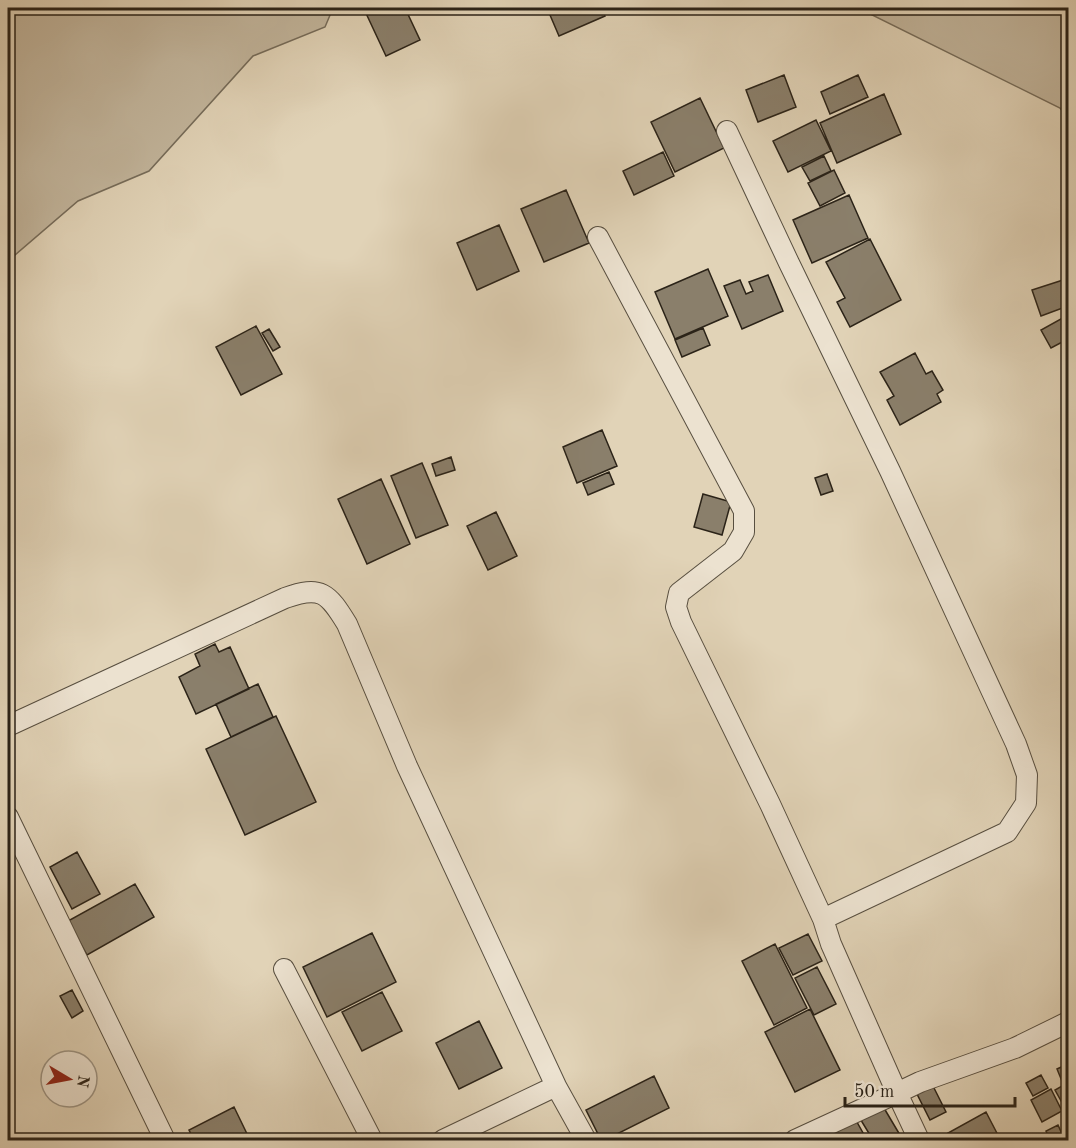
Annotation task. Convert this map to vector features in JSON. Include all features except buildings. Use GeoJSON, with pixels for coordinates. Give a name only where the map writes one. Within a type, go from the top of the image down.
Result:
{"type":"FeatureCollection","features":[{"type":"Feature","properties":{"kind":"street"},"geometry":{"type":"LineString","coordinates":[[727,131],[890,471],[1016,744],[1027,775],[1026,804],[1007,832],[823,919]]}},
{"type":"Feature","properties":{"kind":"street"},"geometry":{"type":"LineString","coordinates":[[598,237],[744,511],[744,532],[733,551],[679,593],[676,607],[696,654],[770,804],[823,919],[831,944],[919,1140]]}},
{"type":"Feature","properties":{"kind":"street"},"geometry":{"type":"LineString","coordinates":[[8,726],[285,598],[304,591],[321,594],[335,604],[347,624],[407,766],[556,1086],[586,1140]]}},
{"type":"Feature","properties":{"kind":"street"},"geometry":{"type":"LineString","coordinates":[[8,817],[165,1140]]}},
{"type":"Feature","properties":{"kind":"street"},"geometry":{"type":"LineString","coordinates":[[284,969],[372,1140]]}},
{"type":"Feature","properties":{"kind":"street"},"geometry":{"type":"LineString","coordinates":[[795,1140],[920,1082],[1015,1048],[1068,1022]]}},
{"type":"Feature","properties":{"kind":"street"},"geometry":{"type":"LineString","coordinates":[[443,1140],[556,1086]]}},
{"type":"Feature","properties":{"kind":"shaded area"},"geometry":{"type":"Polygon","coordinates":[[[8,8],[333,8],[325,27],[253,56],[149,171],[78,201],[8,261],[8,8]]]}},
{"type":"Feature","properties":{"kind":"shaded area"},"geometry":{"type":"Polygon","coordinates":[[[861,8],[1068,8],[1068,118],[1060,108],[861,8]]]}}]}
